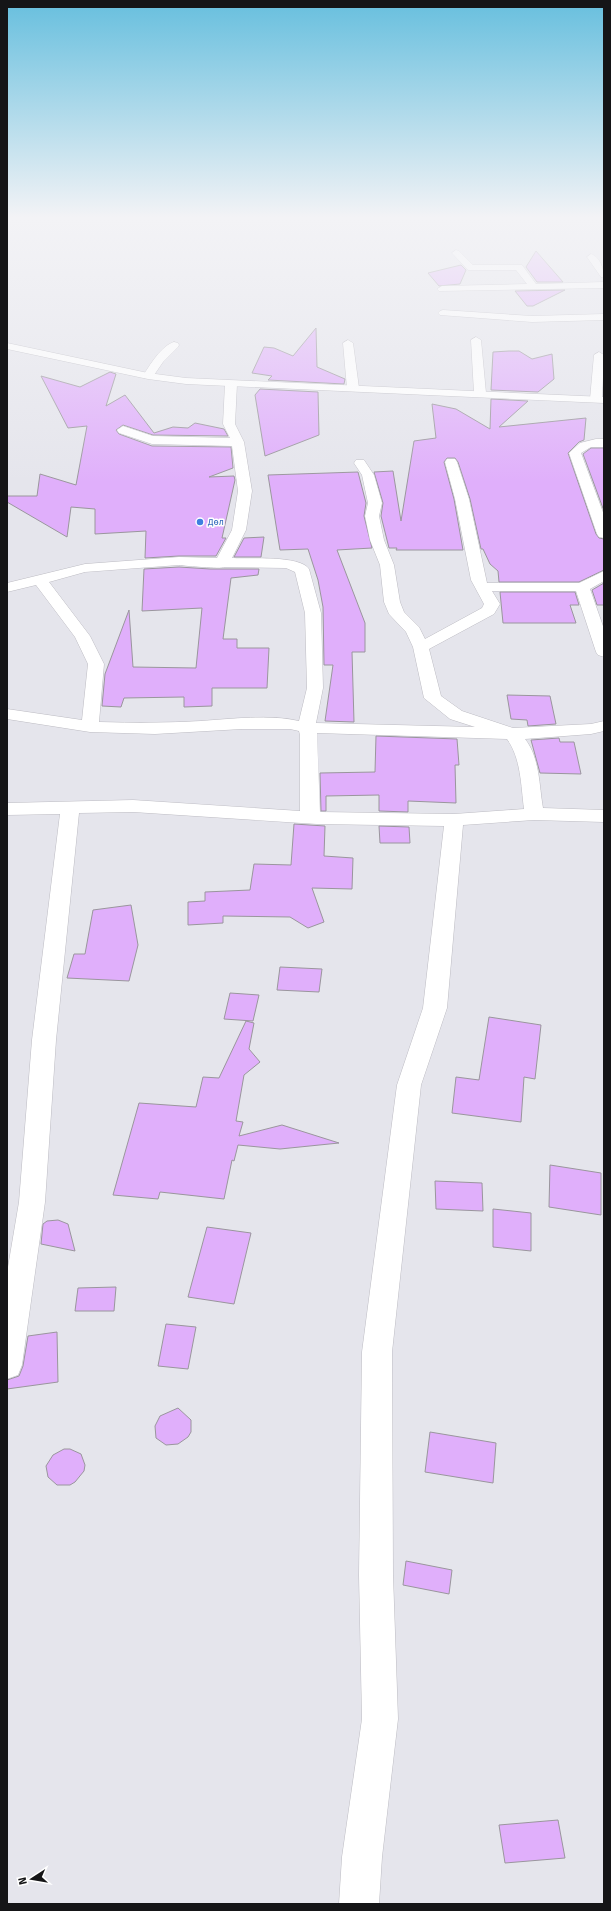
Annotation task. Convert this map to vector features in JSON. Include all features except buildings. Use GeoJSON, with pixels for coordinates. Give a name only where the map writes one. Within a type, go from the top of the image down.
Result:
{"type":"FeatureCollection","features":[{"type":"Feature","properties":{"kind":"street"},"geometry":{"type":"LineString","coordinates":[[443,313],[532,319],[604,316]]}},
{"type":"Feature","properties":{"kind":"street"},"geometry":{"type":"LineString","coordinates":[[476,340],[480,393]]}},
{"type":"Feature","properties":{"kind":"street"},"geometry":{"type":"LineString","coordinates":[[348,343],[352,388]]}},
{"type":"Feature","properties":{"kind":"street"},"geometry":{"type":"LineString","coordinates":[[148,376],[174,345]]}},
{"type":"Feature","properties":{"kind":"street"},"geometry":{"type":"LineString","coordinates":[[7,346],[148,376],[186,381],[480,393],[600,400],[599,355]]}},
{"type":"Feature","properties":{"kind":"street"},"geometry":{"type":"LineString","coordinates":[[219,564],[226,556],[239,530],[245,491],[238,442],[229,424],[231,384]]}},
{"type":"Feature","properties":{"kind":"street"},"geometry":{"type":"LineString","coordinates":[[124,430],[152,440],[238,442]]}},
{"type":"Feature","properties":{"kind":"street"},"geometry":{"type":"LineString","coordinates":[[604,443],[586,444],[578,448],[575,453],[604,534]]}},
{"type":"Feature","properties":{"kind":"street"},"geometry":{"type":"LineString","coordinates":[[422,647],[489,611],[492,604],[478,580],[462,499],[451,462]]}},
{"type":"Feature","properties":{"kind":"street"},"geometry":{"type":"LineString","coordinates":[[360,463],[368,475],[375,503],[372,516],[377,540],[387,565],[392,602],[397,614],[413,630],[422,647],[426,673],[433,698],[456,715],[512,734],[522,747],[527,764],[534,814]]}},
{"type":"Feature","properties":{"kind":"street"},"geometry":{"type":"LineString","coordinates":[[7,588],[85,568],[179,561],[219,564],[287,564],[302,569],[313,613],[315,646],[315,688],[306,728],[309,735],[310,817]]}},
{"type":"Feature","properties":{"kind":"street"},"geometry":{"type":"LineString","coordinates":[[482,587],[582,587],[604,575]]}},
{"type":"Feature","properties":{"kind":"street"},"geometry":{"type":"LineString","coordinates":[[39,579],[82,636],[96,664],[90,727]]}},
{"type":"Feature","properties":{"kind":"street"},"geometry":{"type":"LineString","coordinates":[[582,587],[604,652]]}},
{"type":"Feature","properties":{"kind":"street"},"geometry":{"type":"LineString","coordinates":[[7,714],[90,727],[155,729],[242,724],[290,724],[306,728],[512,734],[604,726]]}},
{"type":"Feature","properties":{"kind":"street"},"geometry":{"type":"LineString","coordinates":[[7,810],[133,806],[310,817],[454,820],[534,814],[604,816]]}},
{"type":"Feature","properties":{"kind":"street"},"geometry":{"type":"LineString","coordinates":[[7,1365],[32,1202],[44,1040],[70,807]]}},
{"type":"Feature","properties":{"kind":"street"},"geometry":{"type":"LineString","coordinates":[[359,1904],[362,1857],[380,1719],[376,1575],[377,1352],[409,1085],[435,1008],[454,820]]}},
{"type":"Feature","properties":{"kind":"place","name":"Дөл"},"geometry":{"type":"Point","coordinates":[200,522]}}]}
